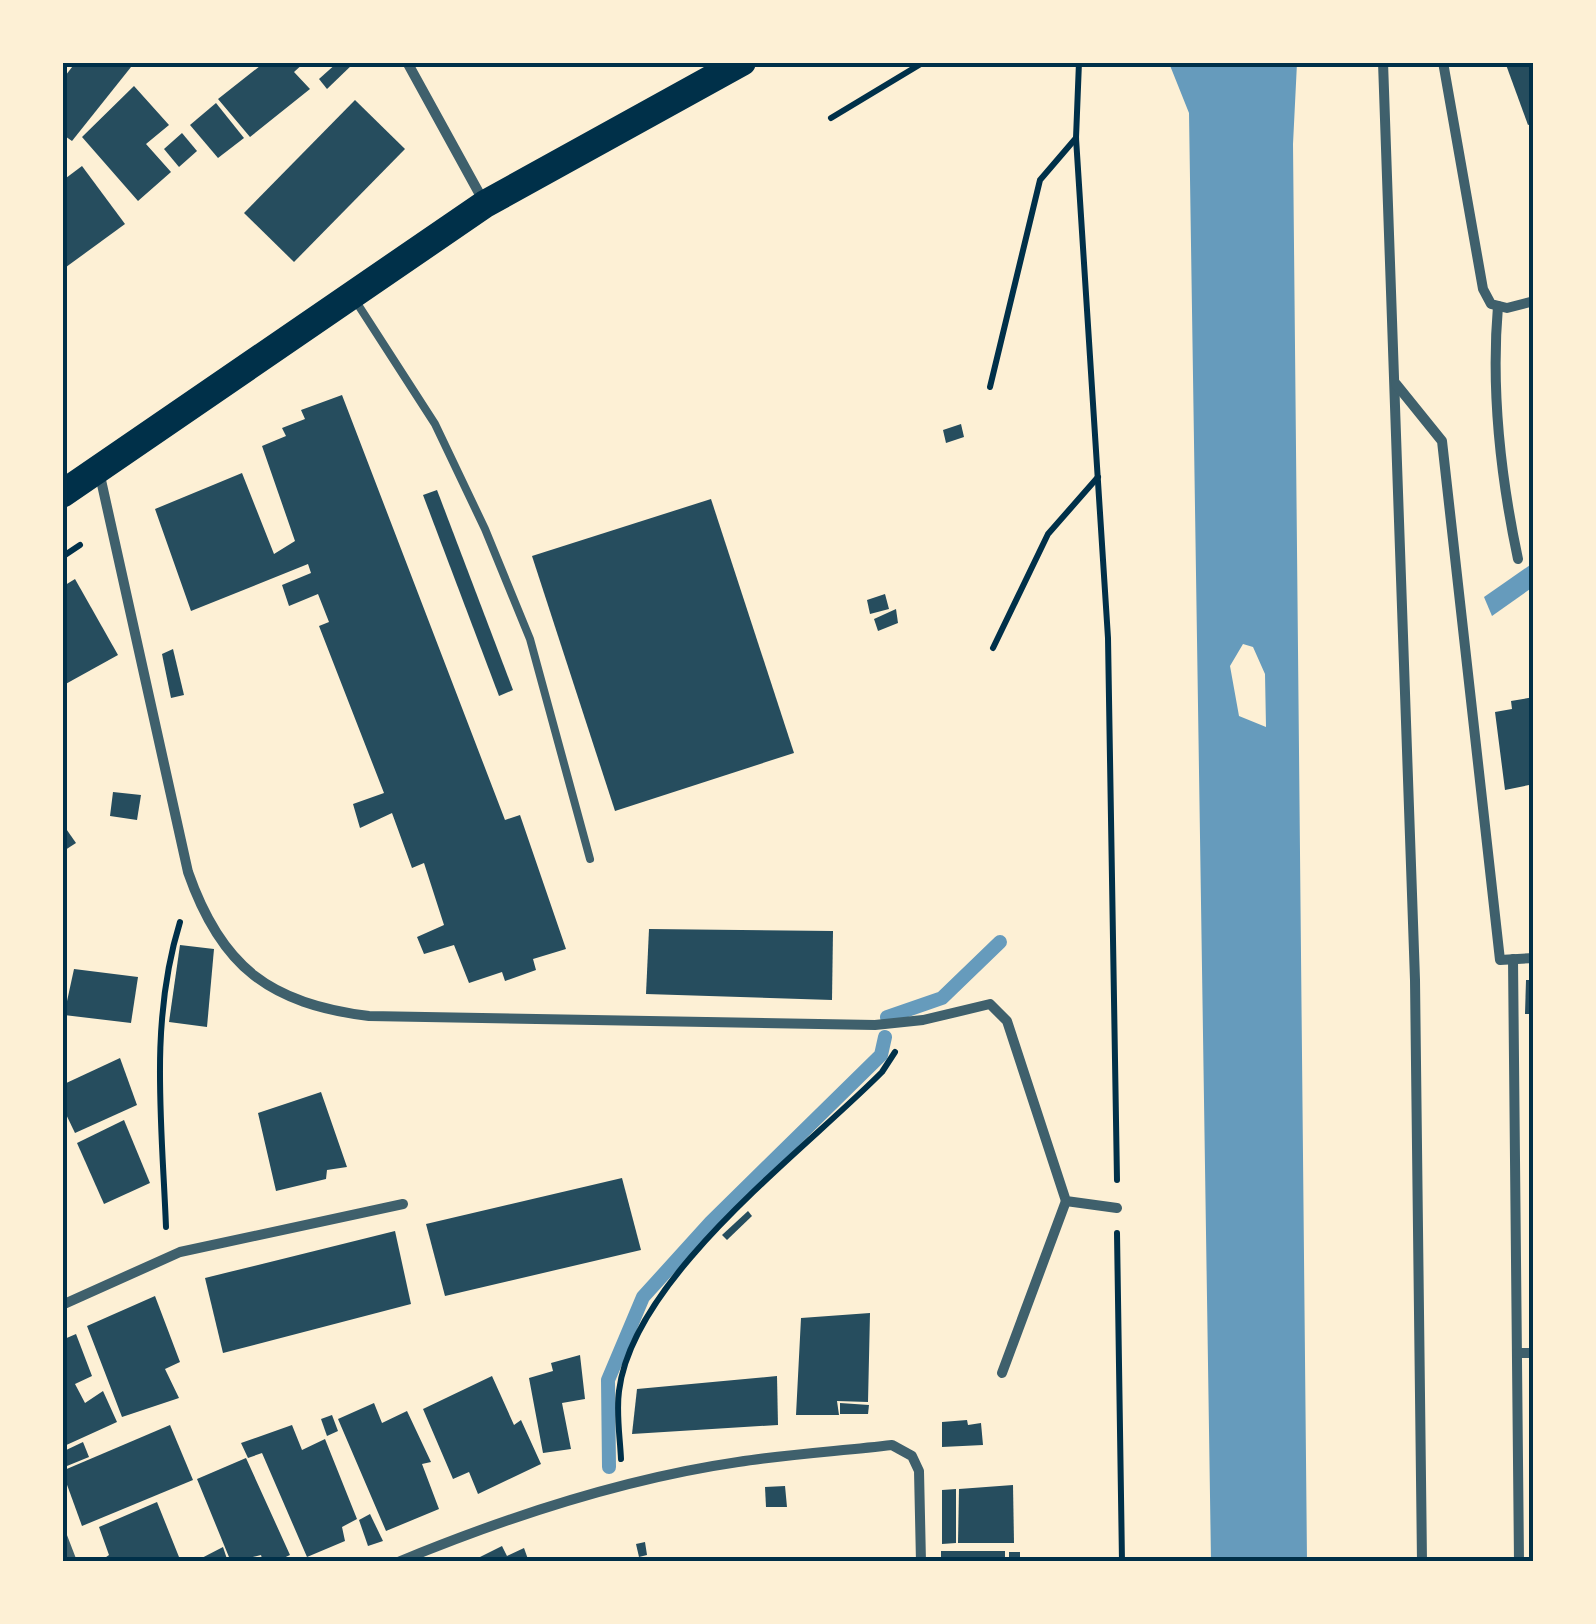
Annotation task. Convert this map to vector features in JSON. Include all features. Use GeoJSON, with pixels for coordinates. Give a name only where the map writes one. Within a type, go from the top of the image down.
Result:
{"type":"FeatureCollection","features":[{"type":"Feature","properties":{"kind":"highway"},"geometry":{"type":"LineString","coordinates":[[62,494],[485,204],[742,62]]}},
{"type":"Feature","properties":{"kind":"street"},"geometry":{"type":"LineString","coordinates":[[407,62],[485,204]]}},
{"type":"Feature","properties":{"kind":"street"},"geometry":{"type":"LineString","coordinates":[[1383,62],[1414,980],[1422,1562]]}},
{"type":"Feature","properties":{"kind":"street"},"geometry":{"type":"LineString","coordinates":[[1443,62],[1483,289],[1498,306],[1507,308],[1534,300]]}},
{"type":"Feature","properties":{"kind":"street"},"geometry":{"type":"LineString","coordinates":[[1498,306],[1495,337],[1507,508],[1518,559]]}},
{"type":"Feature","properties":{"kind":"street"},"geometry":{"type":"LineString","coordinates":[[1395,384],[1442,441],[1500,960],[1534,958]]}},
{"type":"Feature","properties":{"kind":"street"},"geometry":{"type":"LineString","coordinates":[[99,468],[192,883],[200,904],[243,966],[272,991],[327,1011],[369,1016],[904,1022],[990,1004],[1007,1021],[1066,1201],[1002,1373]]}},
{"type":"Feature","properties":{"kind":"street"},"geometry":{"type":"LineString","coordinates":[[1513,959],[1519,1562]]}},
{"type":"Feature","properties":{"kind":"street"},"geometry":{"type":"LineString","coordinates":[[1066,1201],[1117,1208]]}},
{"type":"Feature","properties":{"kind":"street"},"geometry":{"type":"LineString","coordinates":[[62,1305],[168,1256],[404,1204]]}},
{"type":"Feature","properties":{"kind":"street"},"geometry":{"type":"LineString","coordinates":[[1517,1353],[1534,1353]]}},
{"type":"Feature","properties":{"kind":"street"},"geometry":{"type":"LineString","coordinates":[[398,1562],[420,1557],[498,1520],[624,1487],[736,1462],[892,1446],[912,1456],[919,1471],[921,1562]]}},
{"type":"Feature","properties":{"kind":"street"},"geometry":{"type":"LineString","coordinates":[[1519,1530],[1534,1529]]}},
{"type":"Feature","properties":{"kind":"street"},"geometry":{"type":"LineString","coordinates":[[62,1536],[72,1562]]}},
{"type":"Feature","properties":{"kind":"lane"},"geometry":{"type":"LineString","coordinates":[[352,295],[435,424],[485,529],[530,639],[590,859]]}},
{"type":"Feature","properties":{"kind":"path"},"geometry":{"type":"LineString","coordinates":[[831,118],[924,62]]}},
{"type":"Feature","properties":{"kind":"path"},"geometry":{"type":"LineString","coordinates":[[1079,62],[1076,138],[1108,638],[1122,1562]]}},
{"type":"Feature","properties":{"kind":"path"},"geometry":{"type":"LineString","coordinates":[[990,387],[1040,180],[1076,138]]}},
{"type":"Feature","properties":{"kind":"path"},"geometry":{"type":"LineString","coordinates":[[993,648],[1048,534],[1098,477]]}},
{"type":"Feature","properties":{"kind":"path"},"geometry":{"type":"LineString","coordinates":[[62,557],[80,545]]}},
{"type":"Feature","properties":{"kind":"path"},"geometry":{"type":"LineString","coordinates":[[168,1256],[158,1044],[164,974],[192,883]]}},
{"type":"Feature","properties":{"kind":"path"},"geometry":{"type":"LineString","coordinates":[[624,1487],[619,1391],[636,1333],[652,1304],[708,1239],[882,1072],[894,1053],[904,1022]]}},
{"type":"Feature","properties":{"kind":"water"},"geometry":{"type":"Polygon","coordinates":[[[1169,63],[1297,63],[1293,144],[1307,1561],[1211,1561],[1189,113],[1169,63]],[[1243,644],[1230,666],[1239,716],[1266,727],[1265,674],[1253,647],[1243,644]]]}},
{"type":"Feature","properties":{"kind":"water"},"geometry":{"type":"Polygon","coordinates":[[[1533,563],[1533,587],[1492,616],[1484,597],[1533,563]]]}},
{"type":"Feature","properties":{"kind":"building"},"geometry":{"type":"Polygon","coordinates":[[[76,62],[135,62],[72,141],[62,134],[62,80],[76,62]]]}},
{"type":"Feature","properties":{"kind":"building"},"geometry":{"type":"Polygon","coordinates":[[[265,62],[305,62],[294,72],[310,89],[250,137],[218,99],[265,62]]]}},
{"type":"Feature","properties":{"kind":"building"},"geometry":{"type":"Polygon","coordinates":[[[338,62],[355,62],[327,89],[319,79],[338,62]]]}},
{"type":"Feature","properties":{"kind":"building"},"geometry":{"type":"Polygon","coordinates":[[[1505,62],[1534,62],[1534,123],[1528,125],[1505,62]]]}},
{"type":"Feature","properties":{"kind":"building"},"geometry":{"type":"Polygon","coordinates":[[[134,86],[169,125],[146,144],[171,172],[138,201],[82,137],[134,86]]]}},
{"type":"Feature","properties":{"kind":"building"},"geometry":{"type":"Polygon","coordinates":[[[355,100],[405,149],[294,262],[244,213],[355,100]]]}},
{"type":"Feature","properties":{"kind":"building"},"geometry":{"type":"Polygon","coordinates":[[[216,103],[244,138],[218,158],[190,125],[216,103]]]}},
{"type":"Feature","properties":{"kind":"building"},"geometry":{"type":"Polygon","coordinates":[[[182,133],[197,151],[179,167],[164,149],[182,133]]]}},
{"type":"Feature","properties":{"kind":"building"},"geometry":{"type":"Polygon","coordinates":[[[82,166],[125,224],[62,270],[62,181],[82,166]]]}},
{"type":"Feature","properties":{"kind":"building"},"geometry":{"type":"Polygon","coordinates":[[[342,395],[505,820],[520,815],[566,949],[533,959],[536,970],[505,981],[502,972],[469,983],[454,945],[424,954],[417,937],[444,925],[424,863],[412,868],[392,813],[360,828],[353,804],[384,793],[319,626],[329,622],[318,594],[289,606],[282,585],[311,573],[308,564],[191,611],[155,509],[242,473],[274,554],[295,541],[262,446],[286,436],[282,428],[305,419],[301,410],[342,395]]]}},
{"type":"Feature","properties":{"kind":"building"},"geometry":{"type":"Polygon","coordinates":[[[961,424],[964,437],[946,443],[943,430],[961,424]]]}},
{"type":"Feature","properties":{"kind":"building"},"geometry":{"type":"Polygon","coordinates":[[[437,490],[513,690],[499,696],[423,495],[437,490]]]}},
{"type":"Feature","properties":{"kind":"building"},"geometry":{"type":"Polygon","coordinates":[[[711,499],[794,753],[615,811],[532,556],[711,499]]]}},
{"type":"Feature","properties":{"kind":"building"},"geometry":{"type":"Polygon","coordinates":[[[75,579],[118,655],[62,686],[62,587],[75,579]]]}},
{"type":"Feature","properties":{"kind":"building"},"geometry":{"type":"Polygon","coordinates":[[[885,594],[889,609],[870,614],[867,600],[885,594]]]}},
{"type":"Feature","properties":{"kind":"building"},"geometry":{"type":"Polygon","coordinates":[[[896,609],[898,623],[878,631],[874,619],[896,609]]]}},
{"type":"Feature","properties":{"kind":"building"},"geometry":{"type":"Polygon","coordinates":[[[173,649],[184,695],[171,698],[162,654],[173,649]]]}},
{"type":"Feature","properties":{"kind":"building"},"geometry":{"type":"Polygon","coordinates":[[[1534,697],[1534,784],[1505,790],[1495,712],[1512,709],[1511,701],[1534,697]]]}},
{"type":"Feature","properties":{"kind":"building"},"geometry":{"type":"Polygon","coordinates":[[[113,792],[141,795],[137,820],[110,816],[113,792]]]}},
{"type":"Feature","properties":{"kind":"building"},"geometry":{"type":"Polygon","coordinates":[[[62,823],[76,843],[62,852],[62,823]]]}},
{"type":"Feature","properties":{"kind":"building"},"geometry":{"type":"Polygon","coordinates":[[[649,929],[833,931],[832,1000],[646,994],[649,929]]]}},
{"type":"Feature","properties":{"kind":"building"},"geometry":{"type":"Polygon","coordinates":[[[180,945],[214,949],[207,1027],[169,1022],[180,945]]]}},
{"type":"Feature","properties":{"kind":"building"},"geometry":{"type":"Polygon","coordinates":[[[74,969],[138,977],[131,1023],[64,1015],[74,969]]]}},
{"type":"Feature","properties":{"kind":"building"},"geometry":{"type":"Polygon","coordinates":[[[1526,980],[1534,980],[1534,1014],[1525,1014],[1526,980]]]}},
{"type":"Feature","properties":{"kind":"building"},"geometry":{"type":"Polygon","coordinates":[[[120,1058],[137,1105],[75,1133],[62,1106],[62,1085],[120,1058]]]}},
{"type":"Feature","properties":{"kind":"building"},"geometry":{"type":"Polygon","coordinates":[[[321,1092],[347,1167],[327,1170],[326,1179],[276,1191],[258,1113],[321,1092]]]}},
{"type":"Feature","properties":{"kind":"building"},"geometry":{"type":"Polygon","coordinates":[[[124,1120],[150,1183],[104,1204],[77,1143],[124,1120]]]}},
{"type":"Feature","properties":{"kind":"building"},"geometry":{"type":"Polygon","coordinates":[[[622,1178],[641,1250],[445,1296],[426,1224],[622,1178]]]}},
{"type":"Feature","properties":{"kind":"building"},"geometry":{"type":"Polygon","coordinates":[[[748,1211],[752,1216],[727,1240],[722,1235],[748,1211]]]}},
{"type":"Feature","properties":{"kind":"building"},"geometry":{"type":"Polygon","coordinates":[[[395,1231],[411,1304],[223,1353],[205,1278],[395,1231]]]}},
{"type":"Feature","properties":{"kind":"building"},"geometry":{"type":"Polygon","coordinates":[[[155,1296],[180,1362],[165,1369],[179,1398],[122,1417],[87,1326],[155,1296]]]}},
{"type":"Feature","properties":{"kind":"building"},"geometry":{"type":"Polygon","coordinates":[[[870,1313],[868,1402],[837,1401],[839,1415],[796,1415],[801,1318],[870,1313]]]}},
{"type":"Feature","properties":{"kind":"building"},"geometry":{"type":"Polygon","coordinates":[[[76,1334],[92,1376],[75,1384],[85,1403],[103,1391],[117,1422],[62,1447],[62,1340],[76,1334]]]}},
{"type":"Feature","properties":{"kind":"building"},"geometry":{"type":"Polygon","coordinates":[[[580,1355],[585,1399],[562,1403],[571,1449],[543,1453],[529,1378],[553,1371],[551,1363],[580,1355]]]}},
{"type":"Feature","properties":{"kind":"building"},"geometry":{"type":"Polygon","coordinates":[[[492,1376],[514,1425],[521,1420],[541,1464],[478,1494],[469,1472],[453,1479],[423,1409],[492,1376]]]}},
{"type":"Feature","properties":{"kind":"building"},"geometry":{"type":"Polygon","coordinates":[[[777,1376],[778,1425],[632,1434],[637,1389],[777,1376]]]}},
{"type":"Feature","properties":{"kind":"building"},"geometry":{"type":"Polygon","coordinates":[[[374,1403],[382,1423],[407,1411],[431,1462],[422,1464],[439,1509],[386,1531],[338,1419],[374,1403]]]}},
{"type":"Feature","properties":{"kind":"building"},"geometry":{"type":"Polygon","coordinates":[[[840,1403],[869,1405],[868,1414],[840,1414],[840,1403]]]}},
{"type":"Feature","properties":{"kind":"building"},"geometry":{"type":"Polygon","coordinates":[[[332,1415],[338,1431],[327,1436],[321,1419],[332,1415]]]}},
{"type":"Feature","properties":{"kind":"building"},"geometry":{"type":"Polygon","coordinates":[[[967,1420],[968,1425],[981,1423],[983,1445],[942,1447],[942,1422],[967,1420]]]}},
{"type":"Feature","properties":{"kind":"building"},"geometry":{"type":"Polygon","coordinates":[[[170,1425],[193,1480],[82,1526],[62,1471],[170,1425]]]}},
{"type":"Feature","properties":{"kind":"building"},"geometry":{"type":"Polygon","coordinates":[[[292,1425],[302,1450],[325,1439],[357,1519],[342,1527],[345,1541],[307,1557],[262,1453],[248,1458],[241,1443],[292,1425]]]}},
{"type":"Feature","properties":{"kind":"building"},"geometry":{"type":"Polygon","coordinates":[[[83,1442],[89,1457],[62,1468],[62,1452],[83,1442]]]}},
{"type":"Feature","properties":{"kind":"building"},"geometry":{"type":"Polygon","coordinates":[[[246,1458],[290,1555],[275,1562],[263,1562],[261,1555],[231,1562],[197,1479],[246,1458]]]}},
{"type":"Feature","properties":{"kind":"building"},"geometry":{"type":"Polygon","coordinates":[[[1013,1485],[1014,1543],[958,1543],[959,1489],[1013,1485]]]}},
{"type":"Feature","properties":{"kind":"building"},"geometry":{"type":"Polygon","coordinates":[[[785,1486],[787,1507],[766,1507],[765,1487],[785,1486]]]}},
{"type":"Feature","properties":{"kind":"building"},"geometry":{"type":"Polygon","coordinates":[[[956,1489],[956,1543],[942,1544],[942,1490],[956,1489]]]}},
{"type":"Feature","properties":{"kind":"building"},"geometry":{"type":"Polygon","coordinates":[[[157,1502],[181,1562],[99,1562],[109,1555],[99,1527],[157,1502]]]}},
{"type":"Feature","properties":{"kind":"building"},"geometry":{"type":"Polygon","coordinates":[[[370,1514],[383,1541],[368,1546],[359,1520],[370,1514]]]}},
{"type":"Feature","properties":{"kind":"building"},"geometry":{"type":"Polygon","coordinates":[[[645,1542],[647,1555],[639,1557],[636,1544],[645,1542]]]}},
{"type":"Feature","properties":{"kind":"building"},"geometry":{"type":"Polygon","coordinates":[[[502,1546],[507,1556],[524,1548],[529,1562],[470,1562],[502,1546]]]}},
{"type":"Feature","properties":{"kind":"building"},"geometry":{"type":"Polygon","coordinates":[[[223,1547],[228,1562],[194,1562],[223,1547]]]}},
{"type":"Feature","properties":{"kind":"building"},"geometry":{"type":"Polygon","coordinates":[[[941,1551],[1005,1551],[1005,1562],[941,1562],[941,1551]]]}},
{"type":"Feature","properties":{"kind":"building"},"geometry":{"type":"Polygon","coordinates":[[[1009,1552],[1020,1552],[1020,1562],[1009,1562],[1009,1552]]]}},
{"type":"Feature","properties":{"kind":"waterway"},"geometry":{"type":"LineString","coordinates":[[887,1017],[942,998],[1000,942]]}},
{"type":"Feature","properties":{"kind":"waterway"},"geometry":{"type":"LineString","coordinates":[[609,1467],[608,1380],[643,1297],[711,1222],[881,1055],[885,1037]]}}]}
